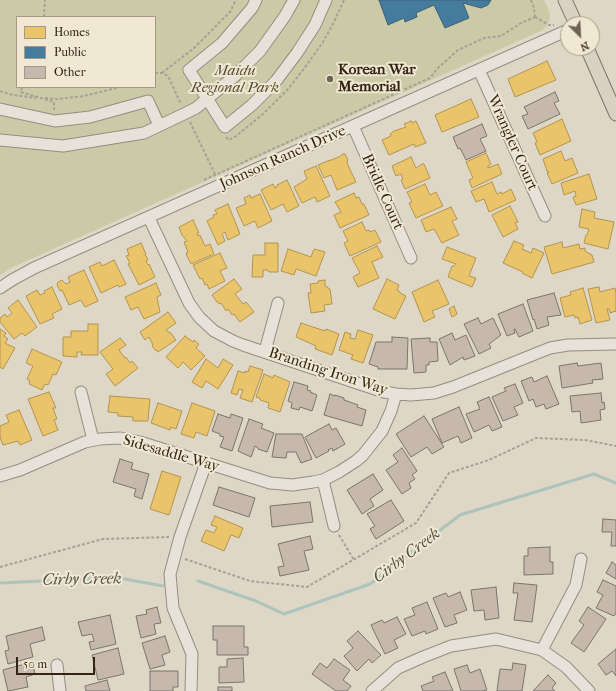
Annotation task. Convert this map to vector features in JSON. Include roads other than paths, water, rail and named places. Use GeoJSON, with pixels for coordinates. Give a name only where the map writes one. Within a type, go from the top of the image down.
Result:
{"type":"FeatureCollection","features":[{"type":"Feature","properties":{"kind":"main road"},"geometry":{"type":"LineString","coordinates":[[565,0],[572,16]]}},
{"type":"Feature","properties":{"kind":"main road"},"geometry":{"type":"LineString","coordinates":[[591,56],[616,114]]}},
{"type":"Feature","properties":{"kind":"street"},"geometry":{"type":"LineString","coordinates":[[256,0],[252,8],[222,43],[189,70],[225,127],[252,105],[276,81],[316,25],[326,0]]}},
{"type":"Feature","properties":{"kind":"street"},"geometry":{"type":"LineString","coordinates":[[0,140],[63,146],[144,133],[196,108],[236,75],[260,51],[285,16],[294,0]]}},
{"type":"Feature","properties":{"kind":"street","name":"Johnson Ranch Drive"},"geometry":{"type":"LineString","coordinates":[[0,288],[34,268],[560,34]]}},
{"type":"Feature","properties":{"kind":"street","name":"Wrangler Court"},"geometry":{"type":"LineString","coordinates":[[479,70],[545,216]]}},
{"type":"Feature","properties":{"kind":"street"},"geometry":{"type":"LineString","coordinates":[[0,109],[55,121],[90,117],[148,101],[159,125]]}},
{"type":"Feature","properties":{"kind":"street","name":"Bridle Court"},"geometry":{"type":"LineString","coordinates":[[353,126],[411,258]]}},
{"type":"Feature","properties":{"kind":"street","name":"Branding Iron Way"},"geometry":{"type":"LineString","coordinates":[[149,218],[184,296],[199,317],[214,331],[243,345],[265,351],[373,388],[396,394],[417,394],[444,390],[541,351],[559,346],[616,344]]}},
{"type":"Feature","properties":{"kind":"street"},"geometry":{"type":"LineString","coordinates":[[265,351],[278,303]]}},
{"type":"Feature","properties":{"kind":"street"},"geometry":{"type":"LineString","coordinates":[[82,392],[93,440]]}},
{"type":"Feature","properties":{"kind":"street","name":"Sidesaddle Way"},"geometry":{"type":"LineString","coordinates":[[0,476],[20,470],[74,446],[93,440],[110,438],[130,439],[270,483],[293,485],[323,480],[348,467],[370,448],[387,422],[396,394]]}},
{"type":"Feature","properties":{"kind":"street"},"geometry":{"type":"LineString","coordinates":[[191,691],[192,654],[173,608],[170,574],[180,537],[206,463]]}},
{"type":"Feature","properties":{"kind":"street"},"geometry":{"type":"LineString","coordinates":[[323,480],[334,526]]}},
{"type":"Feature","properties":{"kind":"street"},"geometry":{"type":"LineString","coordinates":[[542,650],[576,585],[581,559]]}},
{"type":"Feature","properties":{"kind":"street"},"geometry":{"type":"LineString","coordinates":[[372,691],[398,668],[451,646],[496,639],[542,650],[566,667],[589,691]]}},
{"type":"Feature","properties":{"kind":"street"},"geometry":{"type":"LineString","coordinates":[[57,664],[60,691]]}},
{"type":"Feature","properties":{"kind":"waterway","name":"Cirby Creek"},"geometry":{"type":"LineString","coordinates":[[198,581],[256,601],[284,614],[370,584],[460,515],[594,474],[616,483]]}},
{"type":"Feature","properties":{"kind":"waterway","name":"Cirby Creek"},"geometry":{"type":"LineString","coordinates":[[0,583],[114,577],[163,586]]}},
{"type":"Feature","properties":{"kind":"place","name":"Korean War Memorial"},"geometry":{"type":"Point","coordinates":[330,79]}},
{"type":"Feature","properties":{"kind":"park label","name":"Maidu Regional Park"},"geometry":{"type":"Point","coordinates":[235,80]}}]}
